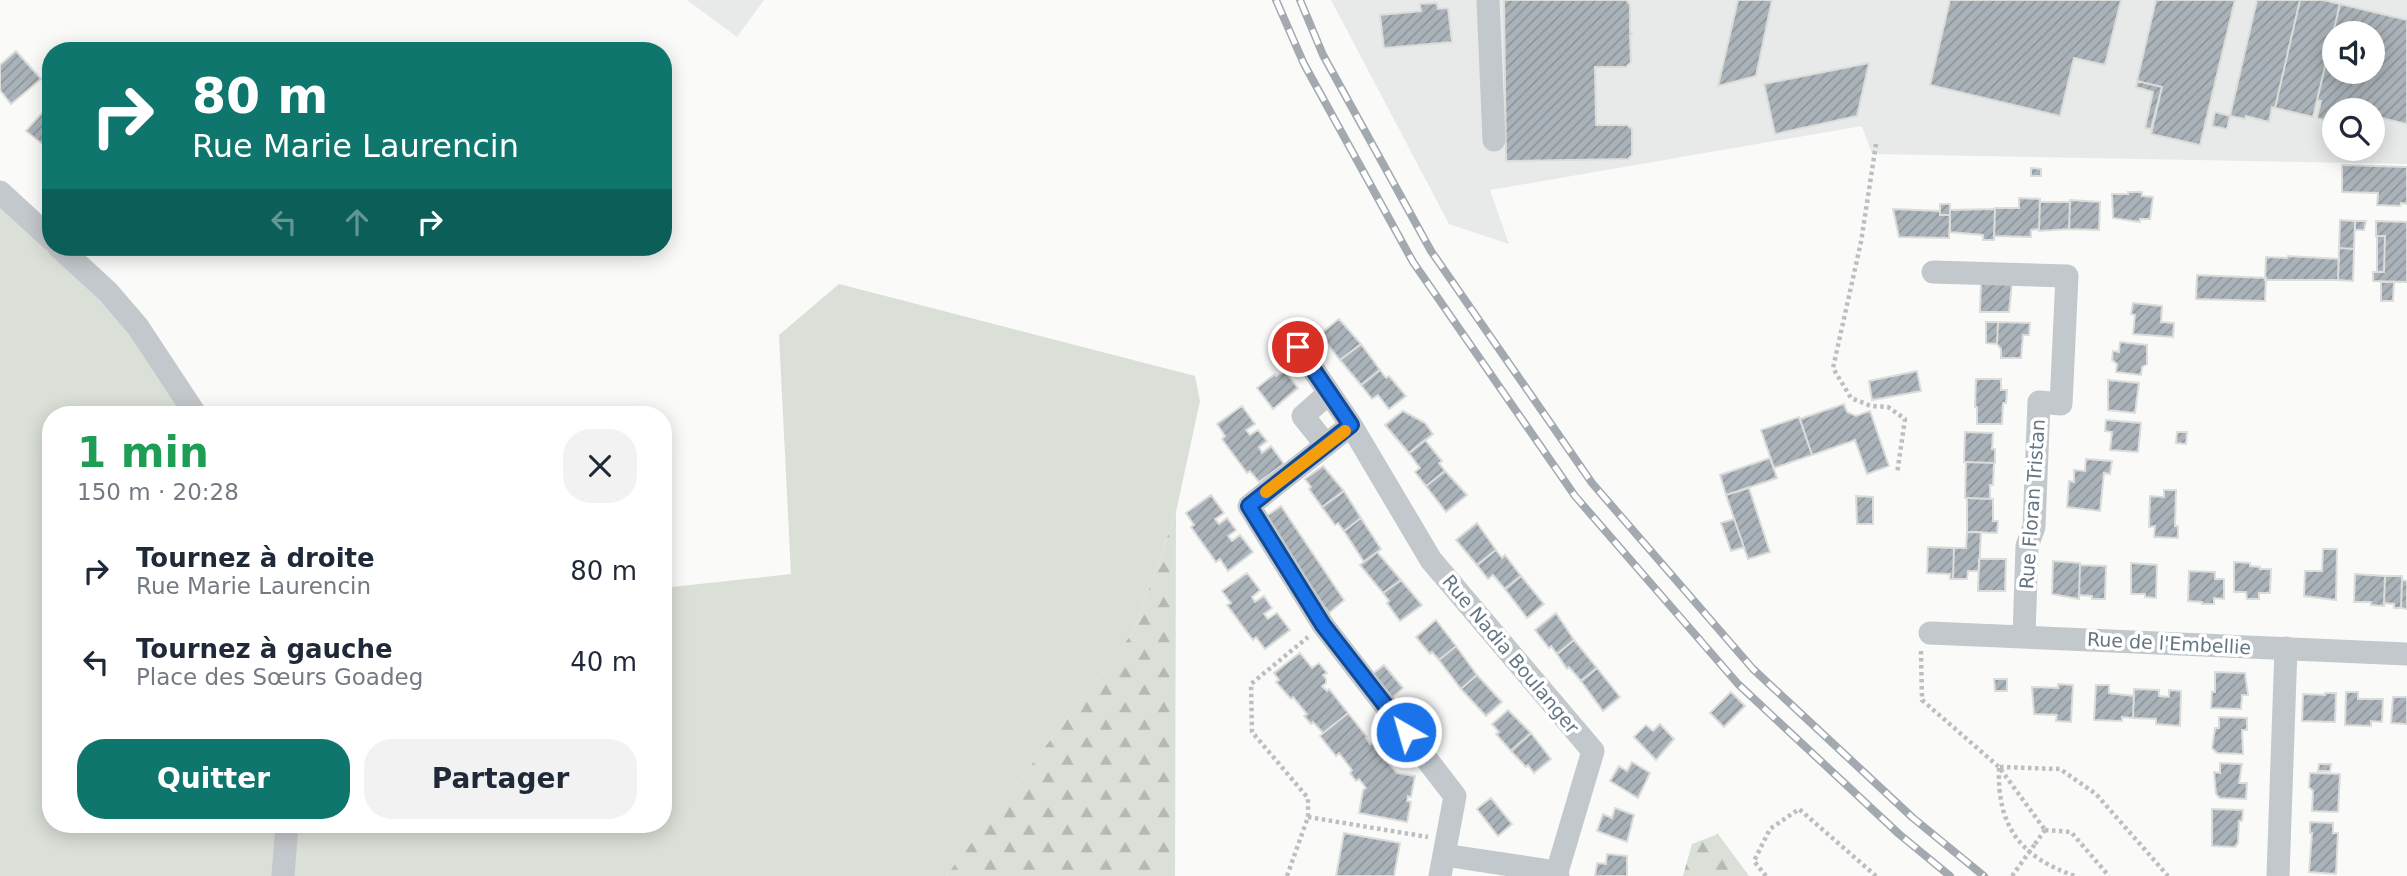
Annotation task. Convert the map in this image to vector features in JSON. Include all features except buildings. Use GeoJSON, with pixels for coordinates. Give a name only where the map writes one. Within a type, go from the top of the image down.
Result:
{"type":"FeatureCollection","features":[{"type":"Feature","properties":{"kind":"street"},"geometry":{"type":"LineString","coordinates":[[1488,0],[1494,140]]}},
{"type":"Feature","properties":{"kind":"street"},"geometry":{"type":"LineString","coordinates":[[0,192],[42,231]]}},
{"type":"Feature","properties":{"kind":"street"},"geometry":{"type":"LineString","coordinates":[[70,256],[108,292],[138,327],[190,406]]}},
{"type":"Feature","properties":{"kind":"street","name":"Rue Floran Tristan"},"geometry":{"type":"LineString","coordinates":[[1933,272],[2067,276],[2061,404],[2039,402],[2034,527],[2027,546],[2024,636]]}},
{"type":"Feature","properties":{"kind":"street"},"geometry":{"type":"LineString","coordinates":[[1298,347],[1356,435],[1326,446],[1249,506],[1323,625],[1455,796],[1444,857],[1557,874]]}},
{"type":"Feature","properties":{"kind":"street"},"geometry":{"type":"LineString","coordinates":[[1326,446],[1303,416],[1329,393]]}},
{"type":"Feature","properties":{"kind":"street","name":"Rue Nadia Boulanger"},"geometry":{"type":"LineString","coordinates":[[1356,435],[1431,561],[1593,751],[1557,874]]}},
{"type":"Feature","properties":{"kind":"street","name":"Rue de l'Embellie"},"geometry":{"type":"LineString","coordinates":[[1930,634],[2407,654]]}},
{"type":"Feature","properties":{"kind":"street"},"geometry":{"type":"LineString","coordinates":[[2278,876],[2286,648]]}},
{"type":"Feature","properties":{"kind":"street"},"geometry":{"type":"LineString","coordinates":[[283,876],[285,833]]}},
{"type":"Feature","properties":{"kind":"path"},"geometry":{"type":"LineString","coordinates":[[1876,144],[1861,243],[1833,368],[1850,398],[1871,406],[1888,407],[1905,419],[1897,474]]}},
{"type":"Feature","properties":{"kind":"path"},"geometry":{"type":"LineString","coordinates":[[1287,876],[1308,817],[1308,798],[1252,733],[1251,684],[1323,625]]}},
{"type":"Feature","properties":{"kind":"path"},"geometry":{"type":"LineString","coordinates":[[1930,634],[1921,647],[1922,700],[1999,767],[2045,830],[2071,832],[2109,876]]}},
{"type":"Feature","properties":{"kind":"path"},"geometry":{"type":"LineString","coordinates":[[1999,767],[1998,793],[2015,840],[2052,868],[2075,876]]}},
{"type":"Feature","properties":{"kind":"path"},"geometry":{"type":"LineString","coordinates":[[1999,767],[2060,769],[2096,794],[2168,876]]}},
{"type":"Feature","properties":{"kind":"path"},"geometry":{"type":"LineString","coordinates":[[1766,876],[1755,861],[1770,830],[1799,809],[1876,876]]}},
{"type":"Feature","properties":{"kind":"path"},"geometry":{"type":"LineString","coordinates":[[1308,817],[1444,857]]}},
{"type":"Feature","properties":{"kind":"path"},"geometry":{"type":"LineString","coordinates":[[2012,876],[2045,830]]}},
{"type":"Feature","properties":{"kind":"shaded area"},"geometry":{"type":"Polygon","coordinates":[[[687,0],[764,0],[737,37],[687,0]]]}},
{"type":"Feature","properties":{"kind":"shaded area"},"geometry":{"type":"Polygon","coordinates":[[[1331,0],[2407,0],[2407,164],[1872,154],[1862,126],[1490,190],[1509,244],[1449,224],[1331,0]]]}},
{"type":"Feature","properties":{"kind":"green space"},"geometry":{"type":"Polygon","coordinates":[[[0,207],[42,244],[42,256],[55,256],[131,333],[179,406],[42,406],[42,833],[672,833],[672,587],[791,574],[779,335],[839,284],[1195,376],[1200,401],[1176,512],[1134,631],[946,876],[0,876],[0,207]]]}},
{"type":"Feature","properties":{"kind":"green space"},"geometry":{"type":"Polygon","coordinates":[[[1176,512],[1175,876],[946,876],[1134,631],[1176,512]]]}},
{"type":"Feature","properties":{"kind":"green space"},"geometry":{"type":"Polygon","coordinates":[[[1718,834],[1749,876],[1683,876],[1692,844],[1718,834]]]}},
{"type":"Feature","properties":{"kind":"railway"},"geometry":{"type":"LineString","coordinates":[[1276,0],[1304,64],[1413,262],[1575,496],[1738,684],[1899,834],[1950,876]]}},
{"type":"Feature","properties":{"kind":"railway"},"geometry":{"type":"LineString","coordinates":[[1300,0],[1323,55],[1431,251],[1592,483],[1753,669],[1913,818],[1984,876]]}},
{"type":"Feature","properties":{"kind":"slow traffic"},"geometry":{"type":"LineString","coordinates":[[1266,492],[1345,431]]}},
{"type":"Feature","properties":{"kind":"route"},"geometry":{"type":"LineString","coordinates":[[1298,347],[1351,425],[1249,506],[1323,625],[1406,732]]}}]}
